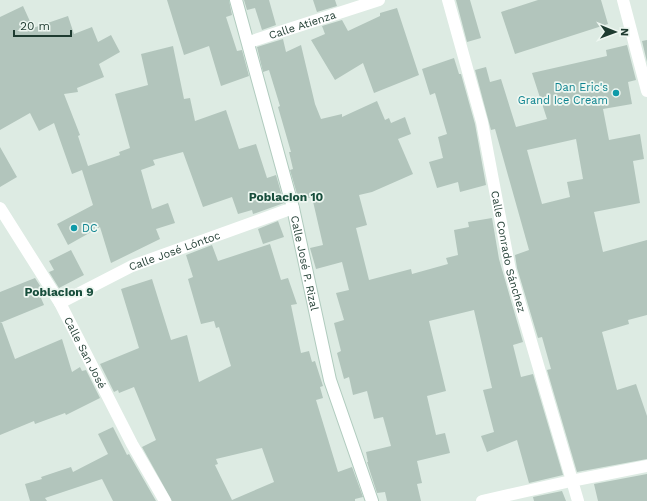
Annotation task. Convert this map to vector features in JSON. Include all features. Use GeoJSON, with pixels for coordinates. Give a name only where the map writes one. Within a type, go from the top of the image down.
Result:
{"type":"FeatureCollection","features":[{"type":"Feature","properties":{"kind":"street","name":"Calle José P. Rizal"},"geometry":{"type":"LineString","coordinates":[[236,0],[249,42],[293,208],[330,380],[372,501]]}},
{"type":"Feature","properties":{"kind":"street","name":"Calle Atienza"},"geometry":{"type":"LineString","coordinates":[[249,42],[379,0]]}},
{"type":"Feature","properties":{"kind":"street","name":"Calle Conrado Sánchez"},"geometry":{"type":"LineString","coordinates":[[448,0],[482,122],[510,270],[578,501]]}},
{"type":"Feature","properties":{"kind":"street"},"geometry":{"type":"LineString","coordinates":[[623,0],[647,91]]}},
{"type":"Feature","properties":{"kind":"street","name":"Calle San José"},"geometry":{"type":"LineString","coordinates":[[0,208],[60,303],[132,444],[165,501]]}},
{"type":"Feature","properties":{"kind":"street","name":"Calle José Lóntoc"},"geometry":{"type":"LineString","coordinates":[[60,303],[132,266],[293,208]]}},
{"type":"Feature","properties":{"kind":"street"},"geometry":{"type":"LineString","coordinates":[[482,501],[647,466]]}},
{"type":"Feature","properties":{"kind":"building"},"geometry":{"type":"Polygon","coordinates":[[[167,0],[229,0],[232,15],[226,17],[237,51],[242,50],[249,76],[221,86],[209,46],[184,55],[167,0]]]}},
{"type":"Feature","properties":{"kind":"building"},"geometry":{"type":"Polygon","coordinates":[[[244,0],[269,0],[276,25],[262,30],[255,8],[247,10],[244,0]]]}},
{"type":"Feature","properties":{"kind":"building"},"geometry":{"type":"Polygon","coordinates":[[[313,0],[335,0],[337,6],[317,12],[313,0]]]}},
{"type":"Feature","properties":{"kind":"building"},"geometry":{"type":"Polygon","coordinates":[[[456,0],[470,0],[481,38],[467,42],[456,0]]]}},
{"type":"Feature","properties":{"kind":"building"},"geometry":{"type":"Polygon","coordinates":[[[538,0],[601,0],[608,24],[515,54],[501,12],[538,0]]]}},
{"type":"Feature","properties":{"kind":"building"},"geometry":{"type":"Polygon","coordinates":[[[23,6],[33,28],[68,16],[74,34],[92,27],[98,42],[111,35],[120,52],[99,64],[104,77],[77,88],[78,92],[64,94],[80,135],[78,136],[88,166],[120,155],[119,152],[130,148],[115,94],[148,85],[141,54],[173,46],[184,99],[190,98],[195,121],[226,110],[239,149],[256,144],[267,178],[276,175],[284,203],[253,214],[252,210],[238,214],[232,197],[203,207],[183,152],[153,160],[155,165],[141,170],[152,209],[168,203],[175,223],[156,229],[160,239],[111,263],[100,227],[68,245],[57,224],[93,205],[82,170],[72,174],[54,123],[39,131],[30,113],[0,130],[0,17],[23,6]]]}},
{"type":"Feature","properties":{"kind":"building"},"geometry":{"type":"Polygon","coordinates":[[[397,8],[419,75],[374,93],[363,63],[335,80],[311,40],[325,34],[322,26],[342,20],[348,31],[380,16],[380,13],[397,8]]]}},
{"type":"Feature","properties":{"kind":"building"},"geometry":{"type":"Polygon","coordinates":[[[283,39],[286,52],[301,45],[315,104],[321,119],[342,114],[342,117],[377,101],[385,120],[389,118],[391,123],[405,117],[411,134],[398,139],[413,174],[372,192],[359,195],[367,225],[356,228],[369,280],[411,269],[412,274],[448,264],[446,258],[458,255],[454,230],[469,227],[468,222],[492,218],[499,259],[523,342],[513,345],[521,377],[533,374],[563,475],[529,483],[517,440],[487,452],[481,436],[494,432],[483,390],[492,388],[474,310],[429,321],[446,391],[427,396],[436,435],[445,433],[450,453],[417,461],[422,483],[417,484],[421,501],[387,501],[385,492],[377,493],[367,462],[366,452],[391,446],[383,417],[374,419],[367,391],[353,395],[349,377],[344,379],[337,353],[341,351],[334,323],[344,320],[336,293],[349,290],[342,262],[316,269],[310,248],[323,245],[312,197],[299,201],[290,170],[293,169],[289,152],[291,152],[278,107],[280,106],[269,70],[263,72],[257,47],[283,39]]]}},
{"type":"Feature","properties":{"kind":"building"},"geometry":{"type":"Polygon","coordinates":[[[647,40],[647,62],[642,41],[647,40]]]}},
{"type":"Feature","properties":{"kind":"building"},"geometry":{"type":"Polygon","coordinates":[[[627,45],[636,80],[628,82],[632,104],[603,109],[609,140],[640,134],[644,159],[633,161],[640,203],[594,212],[603,252],[647,240],[647,315],[628,320],[629,324],[602,332],[617,390],[636,384],[647,416],[647,459],[577,472],[547,370],[551,369],[542,337],[538,338],[517,268],[515,255],[529,250],[495,129],[491,130],[475,70],[486,67],[490,82],[501,79],[516,127],[547,119],[532,73],[607,56],[606,50],[627,45]],[[576,139],[527,150],[542,204],[570,197],[567,182],[583,179],[576,139]]]}},
{"type":"Feature","properties":{"kind":"building"},"geometry":{"type":"Polygon","coordinates":[[[454,58],[459,74],[461,74],[475,124],[486,185],[460,192],[458,182],[437,188],[429,162],[443,158],[438,137],[447,134],[435,93],[430,95],[422,69],[454,58]]]}},
{"type":"Feature","properties":{"kind":"building"},"geometry":{"type":"Polygon","coordinates":[[[0,147],[17,177],[0,187],[0,147]]]}},
{"type":"Feature","properties":{"kind":"building"},"geometry":{"type":"Polygon","coordinates":[[[278,221],[284,237],[263,244],[258,229],[278,221]]]}},
{"type":"Feature","properties":{"kind":"building"},"geometry":{"type":"Polygon","coordinates":[[[270,244],[281,280],[288,278],[297,304],[291,305],[301,353],[309,351],[312,362],[315,361],[323,386],[320,387],[323,398],[316,400],[338,472],[352,467],[363,497],[355,499],[355,501],[172,501],[142,447],[156,440],[134,387],[119,393],[118,390],[114,392],[100,364],[139,348],[121,289],[152,279],[171,340],[187,335],[199,382],[231,366],[219,327],[216,328],[214,321],[201,324],[188,279],[193,277],[186,255],[212,245],[218,261],[270,244]],[[262,448],[216,459],[218,464],[215,465],[232,500],[274,482],[262,448]]]}},
{"type":"Feature","properties":{"kind":"building"},"geometry":{"type":"Polygon","coordinates":[[[71,250],[84,275],[59,288],[49,272],[54,270],[49,261],[71,250]]]}},
{"type":"Feature","properties":{"kind":"building"},"geometry":{"type":"Polygon","coordinates":[[[35,278],[46,295],[41,298],[44,305],[0,323],[0,292],[35,278]]]}},
{"type":"Feature","properties":{"kind":"building"},"geometry":{"type":"Polygon","coordinates":[[[0,323],[2,323],[15,359],[62,339],[72,372],[80,367],[82,371],[86,370],[100,398],[66,415],[65,413],[35,424],[34,421],[0,435],[0,323]]]}},
{"type":"Feature","properties":{"kind":"building"},"geometry":{"type":"Polygon","coordinates":[[[113,427],[127,455],[129,454],[156,501],[113,501],[102,479],[45,498],[47,501],[30,501],[25,484],[42,479],[41,477],[71,467],[73,472],[108,454],[98,434],[113,427]]]}},
{"type":"Feature","properties":{"kind":"building"},"geometry":{"type":"Polygon","coordinates":[[[647,474],[647,501],[598,501],[594,484],[647,474]]]}},
{"type":"Feature","properties":{"kind":"building"},"geometry":{"type":"Polygon","coordinates":[[[562,491],[566,501],[534,501],[533,497],[562,491]]]}},
{"type":"Feature","properties":{"kind":"place","name":"Dan Eric's Grand Ice Cream"},"geometry":{"type":"Point","coordinates":[616,93]}},
{"type":"Feature","properties":{"kind":"place","name":"DC"},"geometry":{"type":"Point","coordinates":[74,228]}},
{"type":"Feature","properties":{"kind":"district","name":"Poblacion 10"},"geometry":{"type":"Point","coordinates":[286,197]}},
{"type":"Feature","properties":{"kind":"district","name":"Poblacion 9"},"geometry":{"type":"Point","coordinates":[59,292]}}]}
